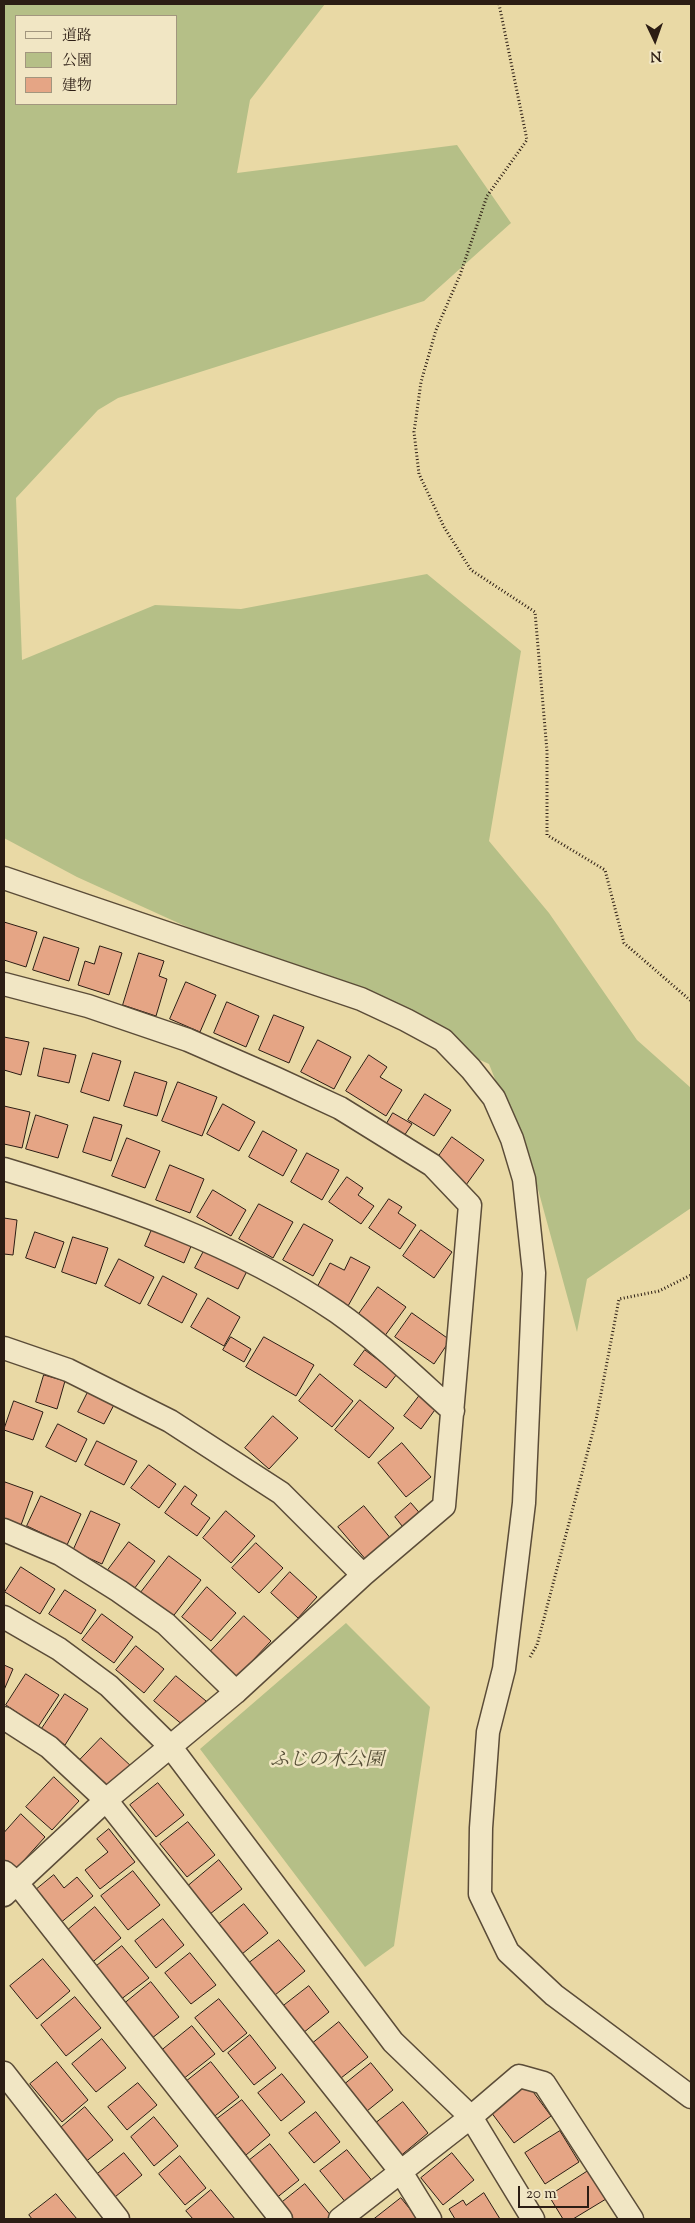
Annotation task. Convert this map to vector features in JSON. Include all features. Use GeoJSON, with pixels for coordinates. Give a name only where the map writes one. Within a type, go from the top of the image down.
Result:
{"type":"FeatureCollection","features":[{"type":"Feature","properties":{"kind":"street"},"geometry":{"type":"LineString","coordinates":[[4,878],[361,999],[443,1040],[494,1098],[512,1139],[524,1178],[534,1273],[524,1502],[504,1669],[488,1732],[481,1828],[480,1894],[508,1952],[554,1995],[691,2097]]}},
{"type":"Feature","properties":{"kind":"street"},"geometry":{"type":"LineString","coordinates":[[4,984],[88,1006],[188,1040],[340,1108],[432,1165],[470,1205],[444,1506],[363,1574],[236,1692],[8,1883],[281,2219]]}},
{"type":"Feature","properties":{"kind":"street"},"geometry":{"type":"LineString","coordinates":[[4,1169],[75,1190],[153,1217],[227,1250],[292,1284],[345,1318],[396,1359],[453,1411]]}},
{"type":"Feature","properties":{"kind":"street"},"geometry":{"type":"LineString","coordinates":[[4,1348],[68,1370],[170,1421],[281,1494],[363,1574]]}},
{"type":"Feature","properties":{"kind":"street"},"geometry":{"type":"LineString","coordinates":[[4,1530],[60,1554],[119,1591],[166,1624],[236,1692]]}},
{"type":"Feature","properties":{"kind":"street"},"geometry":{"type":"LineString","coordinates":[[4,1617],[59,1649],[109,1686],[170,1746],[393,2042],[471,2117],[533,2219]]}},
{"type":"Feature","properties":{"kind":"street"},"geometry":{"type":"LineString","coordinates":[[4,1718],[49,1748],[106,1800],[400,2172],[430,2219]]}},
{"type":"Feature","properties":{"kind":"street"},"geometry":{"type":"LineString","coordinates":[[4,2073],[118,2219]]}},
{"type":"Feature","properties":{"kind":"street"},"geometry":{"type":"LineString","coordinates":[[340,2219],[471,2117],[519,2076],[544,2083],[632,2219]]}},
{"type":"Feature","properties":{"kind":"path"},"geometry":{"type":"LineString","coordinates":[[499,4],[527,140],[487,196],[460,275],[436,330],[421,382],[414,432],[419,474],[444,527],[471,570],[535,612],[547,751],[547,835],[605,870],[624,942],[691,1001]]}},
{"type":"Feature","properties":{"kind":"path"},"geometry":{"type":"LineString","coordinates":[[527,1662],[537,1645],[596,1420],[619,1299],[658,1291],[691,1275]]}},
{"type":"Feature","properties":{"kind":"green space"},"geometry":{"type":"Polygon","coordinates":[[[4,4],[325,4],[250,100],[237,173],[457,145],[511,223],[424,301],[118,398],[98,410],[16,498],[22,660],[155,605],[241,609],[427,574],[521,651],[489,841],[549,913],[637,1040],[691,1088],[691,1208],[587,1279],[577,1332],[536,1182],[489,1064],[77,877],[4,838],[4,4]]]}},
{"type":"Feature","properties":{"kind":"green space","name":"ふじの木公園"},"geometry":{"type":"Polygon","coordinates":[[[346,1623],[430,1707],[394,1946],[365,1967],[200,1749],[346,1623]]]}},
{"type":"Feature","properties":{"kind":"building"},"geometry":{"type":"Polygon","coordinates":[[[4,922],[37,932],[26,967],[4,960],[4,922]]]}},
{"type":"Feature","properties":{"kind":"building"},"geometry":{"type":"Polygon","coordinates":[[[44,937],[79,948],[69,981],[33,970],[44,937]]]}},
{"type":"Feature","properties":{"kind":"building"},"geometry":{"type":"Polygon","coordinates":[[[100,946],[122,953],[109,995],[78,985],[85,961],[94,964],[100,946]]]}},
{"type":"Feature","properties":{"kind":"building"},"geometry":{"type":"Polygon","coordinates":[[[139,953],[164,961],[159,976],[167,979],[156,1016],[123,1005],[139,953]]]}},
{"type":"Feature","properties":{"kind":"building"},"geometry":{"type":"Polygon","coordinates":[[[186,982],[216,995],[200,1032],[170,1019],[186,982]]]}},
{"type":"Feature","properties":{"kind":"building"},"geometry":{"type":"Polygon","coordinates":[[[227,1002],[259,1016],[246,1047],[214,1033],[227,1002]]]}},
{"type":"Feature","properties":{"kind":"building"},"geometry":{"type":"Polygon","coordinates":[[[274,1015],[304,1027],[289,1063],[259,1050],[274,1015]]]}},
{"type":"Feature","properties":{"kind":"building"},"geometry":{"type":"Polygon","coordinates":[[[4,1037],[29,1042],[21,1075],[4,1070],[4,1037]]]}},
{"type":"Feature","properties":{"kind":"building"},"geometry":{"type":"Polygon","coordinates":[[[318,1040],[351,1057],[334,1089],[301,1072],[318,1040]]]}},
{"type":"Feature","properties":{"kind":"building"},"geometry":{"type":"Polygon","coordinates":[[[44,1048],[76,1055],[69,1083],[38,1076],[44,1048]]]}},
{"type":"Feature","properties":{"kind":"building"},"geometry":{"type":"Polygon","coordinates":[[[93,1053],[121,1061],[109,1101],[81,1092],[93,1053]]]}},
{"type":"Feature","properties":{"kind":"building"},"geometry":{"type":"Polygon","coordinates":[[[369,1055],[387,1067],[380,1077],[402,1090],[386,1116],[346,1091],[369,1055]]]}},
{"type":"Feature","properties":{"kind":"building"},"geometry":{"type":"Polygon","coordinates":[[[135,1072],[167,1082],[157,1116],[124,1106],[135,1072]]]}},
{"type":"Feature","properties":{"kind":"building"},"geometry":{"type":"Polygon","coordinates":[[[178,1082],[217,1097],[202,1136],[162,1121],[178,1082]]]}},
{"type":"Feature","properties":{"kind":"building"},"geometry":{"type":"Polygon","coordinates":[[[425,1094],[451,1110],[434,1136],[408,1120],[425,1094]]]}},
{"type":"Feature","properties":{"kind":"building"},"geometry":{"type":"Polygon","coordinates":[[[223,1104],[255,1122],[239,1151],[207,1134],[223,1104]]]}},
{"type":"Feature","properties":{"kind":"building"},"geometry":{"type":"Polygon","coordinates":[[[4,1106],[30,1112],[22,1148],[4,1144],[4,1106]]]}},
{"type":"Feature","properties":{"kind":"building"},"geometry":{"type":"Polygon","coordinates":[[[393,1113],[412,1124],[404,1136],[386,1125],[393,1113]]]}},
{"type":"Feature","properties":{"kind":"building"},"geometry":{"type":"Polygon","coordinates":[[[36,1115],[68,1125],[58,1158],[26,1149],[36,1115]]]}},
{"type":"Feature","properties":{"kind":"building"},"geometry":{"type":"Polygon","coordinates":[[[94,1117],[122,1125],[111,1161],[83,1152],[94,1117]]]}},
{"type":"Feature","properties":{"kind":"building"},"geometry":{"type":"Polygon","coordinates":[[[263,1131],[297,1150],[283,1176],[249,1157],[263,1131]]]}},
{"type":"Feature","properties":{"kind":"building"},"geometry":{"type":"Polygon","coordinates":[[[452,1137],[484,1160],[466,1185],[434,1163],[452,1137]]]}},
{"type":"Feature","properties":{"kind":"building"},"geometry":{"type":"Polygon","coordinates":[[[127,1138],[160,1151],[145,1188],[112,1176],[127,1138]]]}},
{"type":"Feature","properties":{"kind":"building"},"geometry":{"type":"Polygon","coordinates":[[[307,1153],[339,1170],[322,1200],[291,1182],[307,1153]]]}},
{"type":"Feature","properties":{"kind":"building"},"geometry":{"type":"Polygon","coordinates":[[[170,1165],[204,1179],[190,1213],[156,1200],[170,1165]]]}},
{"type":"Feature","properties":{"kind":"building"},"geometry":{"type":"Polygon","coordinates":[[[347,1177],[363,1188],[358,1195],[374,1206],[361,1224],[329,1202],[347,1177]]]}},
{"type":"Feature","properties":{"kind":"building"},"geometry":{"type":"Polygon","coordinates":[[[213,1190],[246,1210],[231,1236],[197,1217],[213,1190]]]}},
{"type":"Feature","properties":{"kind":"building"},"geometry":{"type":"Polygon","coordinates":[[[389,1199],[402,1207],[398,1213],[416,1225],[400,1249],[369,1228],[389,1199]]]}},
{"type":"Feature","properties":{"kind":"building"},"geometry":{"type":"Polygon","coordinates":[[[259,1204],[293,1222],[273,1258],[239,1239],[259,1204]]]}},
{"type":"Feature","properties":{"kind":"building"},"geometry":{"type":"Polygon","coordinates":[[[4,1218],[17,1220],[13,1255],[4,1254],[4,1218]]]}},
{"type":"Feature","properties":{"kind":"building"},"geometry":{"type":"Polygon","coordinates":[[[304,1224],[333,1240],[313,1276],[283,1260],[304,1224]]]}},
{"type":"Feature","properties":{"kind":"building"},"geometry":{"type":"Polygon","coordinates":[[[153,1227],[192,1244],[184,1263],[145,1246],[153,1227]]]}},
{"type":"Feature","properties":{"kind":"building"},"geometry":{"type":"Polygon","coordinates":[[[421,1230],[452,1252],[434,1278],[403,1256],[421,1230]]]}},
{"type":"Feature","properties":{"kind":"building"},"geometry":{"type":"Polygon","coordinates":[[[35,1232],[64,1242],[55,1268],[26,1258],[35,1232]]]}},
{"type":"Feature","properties":{"kind":"building"},"geometry":{"type":"Polygon","coordinates":[[[73,1237],[108,1248],[96,1284],[62,1272],[73,1237]]]}},
{"type":"Feature","properties":{"kind":"building"},"geometry":{"type":"Polygon","coordinates":[[[205,1249],[247,1271],[238,1289],[195,1268],[205,1249]]]}},
{"type":"Feature","properties":{"kind":"building"},"geometry":{"type":"Polygon","coordinates":[[[351,1257],[370,1267],[348,1306],[316,1289],[330,1263],[344,1270],[351,1257]]]}},
{"type":"Feature","properties":{"kind":"building"},"geometry":{"type":"Polygon","coordinates":[[[119,1259],[154,1277],[140,1304],[105,1286],[119,1259]]]}},
{"type":"Feature","properties":{"kind":"building"},"geometry":{"type":"Polygon","coordinates":[[[163,1276],[197,1294],[182,1323],[148,1305],[163,1276]]]}},
{"type":"Feature","properties":{"kind":"building"},"geometry":{"type":"Polygon","coordinates":[[[378,1287],[406,1307],[384,1337],[356,1318],[378,1287]]]}},
{"type":"Feature","properties":{"kind":"building"},"geometry":{"type":"Polygon","coordinates":[[[208,1298],[240,1317],[224,1346],[191,1327],[208,1298]]]}},
{"type":"Feature","properties":{"kind":"building"},"geometry":{"type":"Polygon","coordinates":[[[412,1313],[450,1340],[434,1364],[395,1337],[412,1313]]]}},
{"type":"Feature","properties":{"kind":"building"},"geometry":{"type":"Polygon","coordinates":[[[231,1337],[251,1349],[244,1362],[223,1350],[231,1337]]]}},
{"type":"Feature","properties":{"kind":"building"},"geometry":{"type":"Polygon","coordinates":[[[264,1337],[314,1365],[296,1396],[246,1367],[264,1337]]]}},
{"type":"Feature","properties":{"kind":"building"},"geometry":{"type":"Polygon","coordinates":[[[365,1350],[397,1374],[386,1388],[354,1365],[365,1350]]]}},
{"type":"Feature","properties":{"kind":"building"},"geometry":{"type":"Polygon","coordinates":[[[320,1374],[353,1401],[332,1427],[299,1401],[320,1374]]]}},
{"type":"Feature","properties":{"kind":"building"},"geometry":{"type":"Polygon","coordinates":[[[44,1375],[65,1381],[57,1409],[36,1402],[44,1375]]]}},
{"type":"Feature","properties":{"kind":"building"},"geometry":{"type":"Polygon","coordinates":[[[91,1386],[117,1399],[104,1424],[78,1412],[91,1386]]]}},
{"type":"Feature","properties":{"kind":"building"},"geometry":{"type":"Polygon","coordinates":[[[420,1395],[437,1407],[421,1429],[404,1416],[420,1395]]]}},
{"type":"Feature","properties":{"kind":"building"},"geometry":{"type":"Polygon","coordinates":[[[360,1400],[394,1428],[369,1458],[335,1430],[360,1400]]]}},
{"type":"Feature","properties":{"kind":"building"},"geometry":{"type":"Polygon","coordinates":[[[14,1401],[43,1412],[33,1440],[4,1430],[14,1401]]]}},
{"type":"Feature","properties":{"kind":"building"},"geometry":{"type":"Polygon","coordinates":[[[273,1416],[298,1438],[269,1469],[245,1448],[273,1416]]]}},
{"type":"Feature","properties":{"kind":"building"},"geometry":{"type":"Polygon","coordinates":[[[58,1424],[87,1439],[76,1462],[46,1447],[58,1424]]]}},
{"type":"Feature","properties":{"kind":"building"},"geometry":{"type":"Polygon","coordinates":[[[97,1441],[137,1461],[124,1485],[85,1465],[97,1441]]]}},
{"type":"Feature","properties":{"kind":"building"},"geometry":{"type":"Polygon","coordinates":[[[402,1443],[431,1477],[406,1497],[378,1463],[402,1443]]]}},
{"type":"Feature","properties":{"kind":"building"},"geometry":{"type":"Polygon","coordinates":[[[149,1465],[176,1484],[159,1508],[131,1488],[149,1465]]]}},
{"type":"Feature","properties":{"kind":"building"},"geometry":{"type":"Polygon","coordinates":[[[5,1482],[33,1492],[21,1525],[4,1519],[5,1482]]]}},
{"type":"Feature","properties":{"kind":"building"},"geometry":{"type":"Polygon","coordinates":[[[185,1486],[197,1495],[191,1504],[210,1518],[197,1536],[165,1513],[185,1486]]]}},
{"type":"Feature","properties":{"kind":"building"},"geometry":{"type":"Polygon","coordinates":[[[41,1496],[81,1514],[67,1545],[27,1526],[41,1496]]]}},
{"type":"Feature","properties":{"kind":"building"},"geometry":{"type":"Polygon","coordinates":[[[411,1503],[423,1517],[406,1531],[395,1517],[411,1503]]]}},
{"type":"Feature","properties":{"kind":"building"},"geometry":{"type":"Polygon","coordinates":[[[364,1506],[392,1540],[367,1561],[338,1527],[364,1506]]]}},
{"type":"Feature","properties":{"kind":"building"},"geometry":{"type":"Polygon","coordinates":[[[91,1511],[120,1524],[102,1564],[73,1551],[91,1511]]]}},
{"type":"Feature","properties":{"kind":"building"},"geometry":{"type":"Polygon","coordinates":[[[226,1511],[255,1536],[231,1563],[203,1538],[226,1511]]]}},
{"type":"Feature","properties":{"kind":"building"},"geometry":{"type":"Polygon","coordinates":[[[129,1542],[155,1561],[134,1589],[108,1570],[129,1542]]]}},
{"type":"Feature","properties":{"kind":"building"},"geometry":{"type":"Polygon","coordinates":[[[256,1543],[283,1568],[259,1593],[232,1568],[256,1543]]]}},
{"type":"Feature","properties":{"kind":"building"},"geometry":{"type":"Polygon","coordinates":[[[169,1556],[201,1580],[171,1619],[139,1595],[169,1556]]]}},
{"type":"Feature","properties":{"kind":"building"},"geometry":{"type":"Polygon","coordinates":[[[21,1567],[55,1589],[40,1614],[5,1592],[21,1567]]]}},
{"type":"Feature","properties":{"kind":"building"},"geometry":{"type":"Polygon","coordinates":[[[290,1572],[317,1597],[298,1618],[271,1593],[290,1572]]]}},
{"type":"Feature","properties":{"kind":"building"},"geometry":{"type":"Polygon","coordinates":[[[207,1587],[236,1613],[211,1641],[182,1617],[207,1587]]]}},
{"type":"Feature","properties":{"kind":"building"},"geometry":{"type":"Polygon","coordinates":[[[65,1590],[96,1610],[81,1634],[49,1614],[65,1590]]]}},
{"type":"Feature","properties":{"kind":"building"},"geometry":{"type":"Polygon","coordinates":[[[102,1614],[133,1637],[114,1663],[82,1640],[102,1614]]]}},
{"type":"Feature","properties":{"kind":"building"},"geometry":{"type":"Polygon","coordinates":[[[244,1616],[271,1641],[237,1677],[210,1652],[244,1616]]]}},
{"type":"Feature","properties":{"kind":"building"},"geometry":{"type":"Polygon","coordinates":[[[136,1646],[164,1669],[144,1693],[116,1670],[136,1646]]]}},
{"type":"Feature","properties":{"kind":"building"},"geometry":{"type":"Polygon","coordinates":[[[4,1665],[13,1669],[4,1690],[4,1665]]]}},
{"type":"Feature","properties":{"kind":"building"},"geometry":{"type":"Polygon","coordinates":[[[26,1674],[59,1695],[38,1727],[6,1705],[26,1674]]]}},
{"type":"Feature","properties":{"kind":"building"},"geometry":{"type":"Polygon","coordinates":[[[176,1676],[206,1701],[184,1726],[154,1701],[176,1676]]]}},
{"type":"Feature","properties":{"kind":"building"},"geometry":{"type":"Polygon","coordinates":[[[65,1694],[88,1709],[65,1745],[41,1730],[65,1694]]]}},
{"type":"Feature","properties":{"kind":"building"},"geometry":{"type":"Polygon","coordinates":[[[101,1738],[133,1768],[109,1794],[76,1764],[101,1738]]]}},
{"type":"Feature","properties":{"kind":"building"},"geometry":{"type":"Polygon","coordinates":[[[54,1777],[79,1801],[52,1830],[26,1807],[54,1777]]]}},
{"type":"Feature","properties":{"kind":"building"},"geometry":{"type":"Polygon","coordinates":[[[158,1783],[184,1815],[156,1837],[130,1805],[158,1783]]]}},
{"type":"Feature","properties":{"kind":"building"},"geometry":{"type":"Polygon","coordinates":[[[21,1814],[45,1837],[15,1870],[4,1860],[4,1833],[21,1814]]]}},
{"type":"Feature","properties":{"kind":"building"},"geometry":{"type":"Polygon","coordinates":[[[188,1822],[215,1855],[187,1877],[160,1844],[188,1822]]]}},
{"type":"Feature","properties":{"kind":"building"},"geometry":{"type":"Polygon","coordinates":[[[109,1829],[135,1862],[100,1889],[85,1870],[108,1852],[97,1839],[109,1829]]]}},
{"type":"Feature","properties":{"kind":"building"},"geometry":{"type":"Polygon","coordinates":[[[219,1860],[242,1889],[210,1914],[188,1886],[219,1860]]]}},
{"type":"Feature","properties":{"kind":"building"},"geometry":{"type":"Polygon","coordinates":[[[133,1871],[160,1905],[128,1930],[101,1896],[133,1871]]]}},
{"type":"Feature","properties":{"kind":"building"},"geometry":{"type":"Polygon","coordinates":[[[54,1875],[64,1888],[77,1877],[93,1896],[59,1924],[32,1893],[54,1875]]]}},
{"type":"Feature","properties":{"kind":"building"},"geometry":{"type":"Polygon","coordinates":[[[244,1904],[268,1933],[242,1954],[218,1925],[244,1904]]]}},
{"type":"Feature","properties":{"kind":"building"},"geometry":{"type":"Polygon","coordinates":[[[95,1907],[121,1938],[88,1966],[62,1935],[95,1907]]]}},
{"type":"Feature","properties":{"kind":"building"},"geometry":{"type":"Polygon","coordinates":[[[163,1919],[184,1945],[156,1968],[135,1941],[163,1919]]]}},
{"type":"Feature","properties":{"kind":"building"},"geometry":{"type":"Polygon","coordinates":[[[279,1940],[305,1971],[275,1995],[249,1963],[279,1940]]]}},
{"type":"Feature","properties":{"kind":"building"},"geometry":{"type":"Polygon","coordinates":[[[122,1946],[149,1978],[120,2000],[94,1968],[122,1946]]]}},
{"type":"Feature","properties":{"kind":"building"},"geometry":{"type":"Polygon","coordinates":[[[190,1953],[216,1985],[191,2004],[165,1973],[190,1953]]]}},
{"type":"Feature","properties":{"kind":"building"},"geometry":{"type":"Polygon","coordinates":[[[43,1959],[70,1991],[37,2019],[10,1986],[43,1959]]]}},
{"type":"Feature","properties":{"kind":"building"},"geometry":{"type":"Polygon","coordinates":[[[151,1982],[179,2017],[147,2042],[119,2008],[151,1982]]]}},
{"type":"Feature","properties":{"kind":"building"},"geometry":{"type":"Polygon","coordinates":[[[309,1986],[329,2012],[303,2033],[282,2007],[309,1986]]]}},
{"type":"Feature","properties":{"kind":"building"},"geometry":{"type":"Polygon","coordinates":[[[75,1997],[101,2028],[66,2056],[41,2025],[75,1997]]]}},
{"type":"Feature","properties":{"kind":"building"},"geometry":{"type":"Polygon","coordinates":[[[219,1999],[247,2033],[223,2052],[195,2018],[219,1999]]]}},
{"type":"Feature","properties":{"kind":"building"},"geometry":{"type":"Polygon","coordinates":[[[339,2022],[368,2057],[341,2078],[313,2043],[339,2022]]]}},
{"type":"Feature","properties":{"kind":"building"},"geometry":{"type":"Polygon","coordinates":[[[192,2026],[215,2054],[178,2083],[156,2055],[192,2026]]]}},
{"type":"Feature","properties":{"kind":"building"},"geometry":{"type":"Polygon","coordinates":[[[250,2035],[276,2068],[254,2085],[228,2053],[250,2035]]]}},
{"type":"Feature","properties":{"kind":"building"},"geometry":{"type":"Polygon","coordinates":[[[102,2039],[126,2068],[96,2092],[72,2064],[102,2039]]]}},
{"type":"Feature","properties":{"kind":"building"},"geometry":{"type":"Polygon","coordinates":[[[57,2062],[88,2100],[62,2122],[30,2084],[57,2062]]]}},
{"type":"Feature","properties":{"kind":"building"},"geometry":{"type":"Polygon","coordinates":[[[211,2062],[239,2097],[211,2119],[183,2084],[211,2062]]]}},
{"type":"Feature","properties":{"kind":"building"},"geometry":{"type":"Polygon","coordinates":[[[371,2063],[393,2090],[367,2111],[345,2084],[371,2063]]]}},
{"type":"Feature","properties":{"kind":"building"},"geometry":{"type":"Polygon","coordinates":[[[282,2074],[305,2102],[281,2121],[258,2093],[282,2074]]]}},
{"type":"Feature","properties":{"kind":"building"},"geometry":{"type":"Polygon","coordinates":[[[138,2083],[157,2105],[127,2130],[108,2107],[138,2083]]]}},
{"type":"Feature","properties":{"kind":"building"},"geometry":{"type":"Polygon","coordinates":[[[528,2085],[551,2116],[514,2143],[491,2112],[528,2085]]]}},
{"type":"Feature","properties":{"kind":"building"},"geometry":{"type":"Polygon","coordinates":[[[242,2100],[270,2135],[246,2155],[217,2119],[242,2100]]]}},
{"type":"Feature","properties":{"kind":"building"},"geometry":{"type":"Polygon","coordinates":[[[403,2102],[428,2133],[398,2158],[372,2126],[403,2102]]]}},
{"type":"Feature","properties":{"kind":"building"},"geometry":{"type":"Polygon","coordinates":[[[85,2107],[113,2140],[84,2163],[57,2131],[85,2107]]]}},
{"type":"Feature","properties":{"kind":"building"},"geometry":{"type":"Polygon","coordinates":[[[316,2112],[340,2142],[314,2163],[289,2133],[316,2112]]]}},
{"type":"Feature","properties":{"kind":"building"},"geometry":{"type":"Polygon","coordinates":[[[154,2117],[178,2146],[154,2166],[131,2137],[154,2117]]]}},
{"type":"Feature","properties":{"kind":"building"},"geometry":{"type":"Polygon","coordinates":[[[560,2131],[579,2162],[545,2184],[525,2153],[560,2131]]]}},
{"type":"Feature","properties":{"kind":"building"},"geometry":{"type":"Polygon","coordinates":[[[270,2144],[299,2180],[275,2199],[246,2163],[270,2144]]]}},
{"type":"Feature","properties":{"kind":"building"},"geometry":{"type":"Polygon","coordinates":[[[347,2150],[374,2183],[347,2204],[320,2171],[347,2150]]]}},
{"type":"Feature","properties":{"kind":"building"},"geometry":{"type":"Polygon","coordinates":[[[124,2153],[142,2175],[110,2201],[91,2179],[124,2153]]]}},
{"type":"Feature","properties":{"kind":"building"},"geometry":{"type":"Polygon","coordinates":[[[452,2153],[474,2180],[443,2205],[421,2178],[452,2153]]]}},
{"type":"Feature","properties":{"kind":"building"},"geometry":{"type":"Polygon","coordinates":[[[180,2156],[206,2188],[185,2205],[159,2174],[180,2156]]]}},
{"type":"Feature","properties":{"kind":"building"},"geometry":{"type":"Polygon","coordinates":[[[588,2171],[606,2199],[573,2219],[563,2219],[549,2196],[588,2171]]]}},
{"type":"Feature","properties":{"kind":"building"},"geometry":{"type":"Polygon","coordinates":[[[305,2184],[332,2217],[329,2219],[293,2219],[280,2204],[305,2184]]]}},
{"type":"Feature","properties":{"kind":"building"},"geometry":{"type":"Polygon","coordinates":[[[211,2190],[235,2219],[193,2219],[186,2211],[211,2190]]]}},
{"type":"Feature","properties":{"kind":"building"},"geometry":{"type":"Polygon","coordinates":[[[484,2193],[500,2219],[455,2219],[449,2209],[463,2200],[466,2205],[484,2193]]]}},
{"type":"Feature","properties":{"kind":"building"},"geometry":{"type":"Polygon","coordinates":[[[56,2194],[77,2219],[32,2219],[29,2215],[56,2194]]]}},
{"type":"Feature","properties":{"kind":"building"},"geometry":{"type":"Polygon","coordinates":[[[401,2198],[418,2219],[374,2219],[401,2198]]]}}]}
